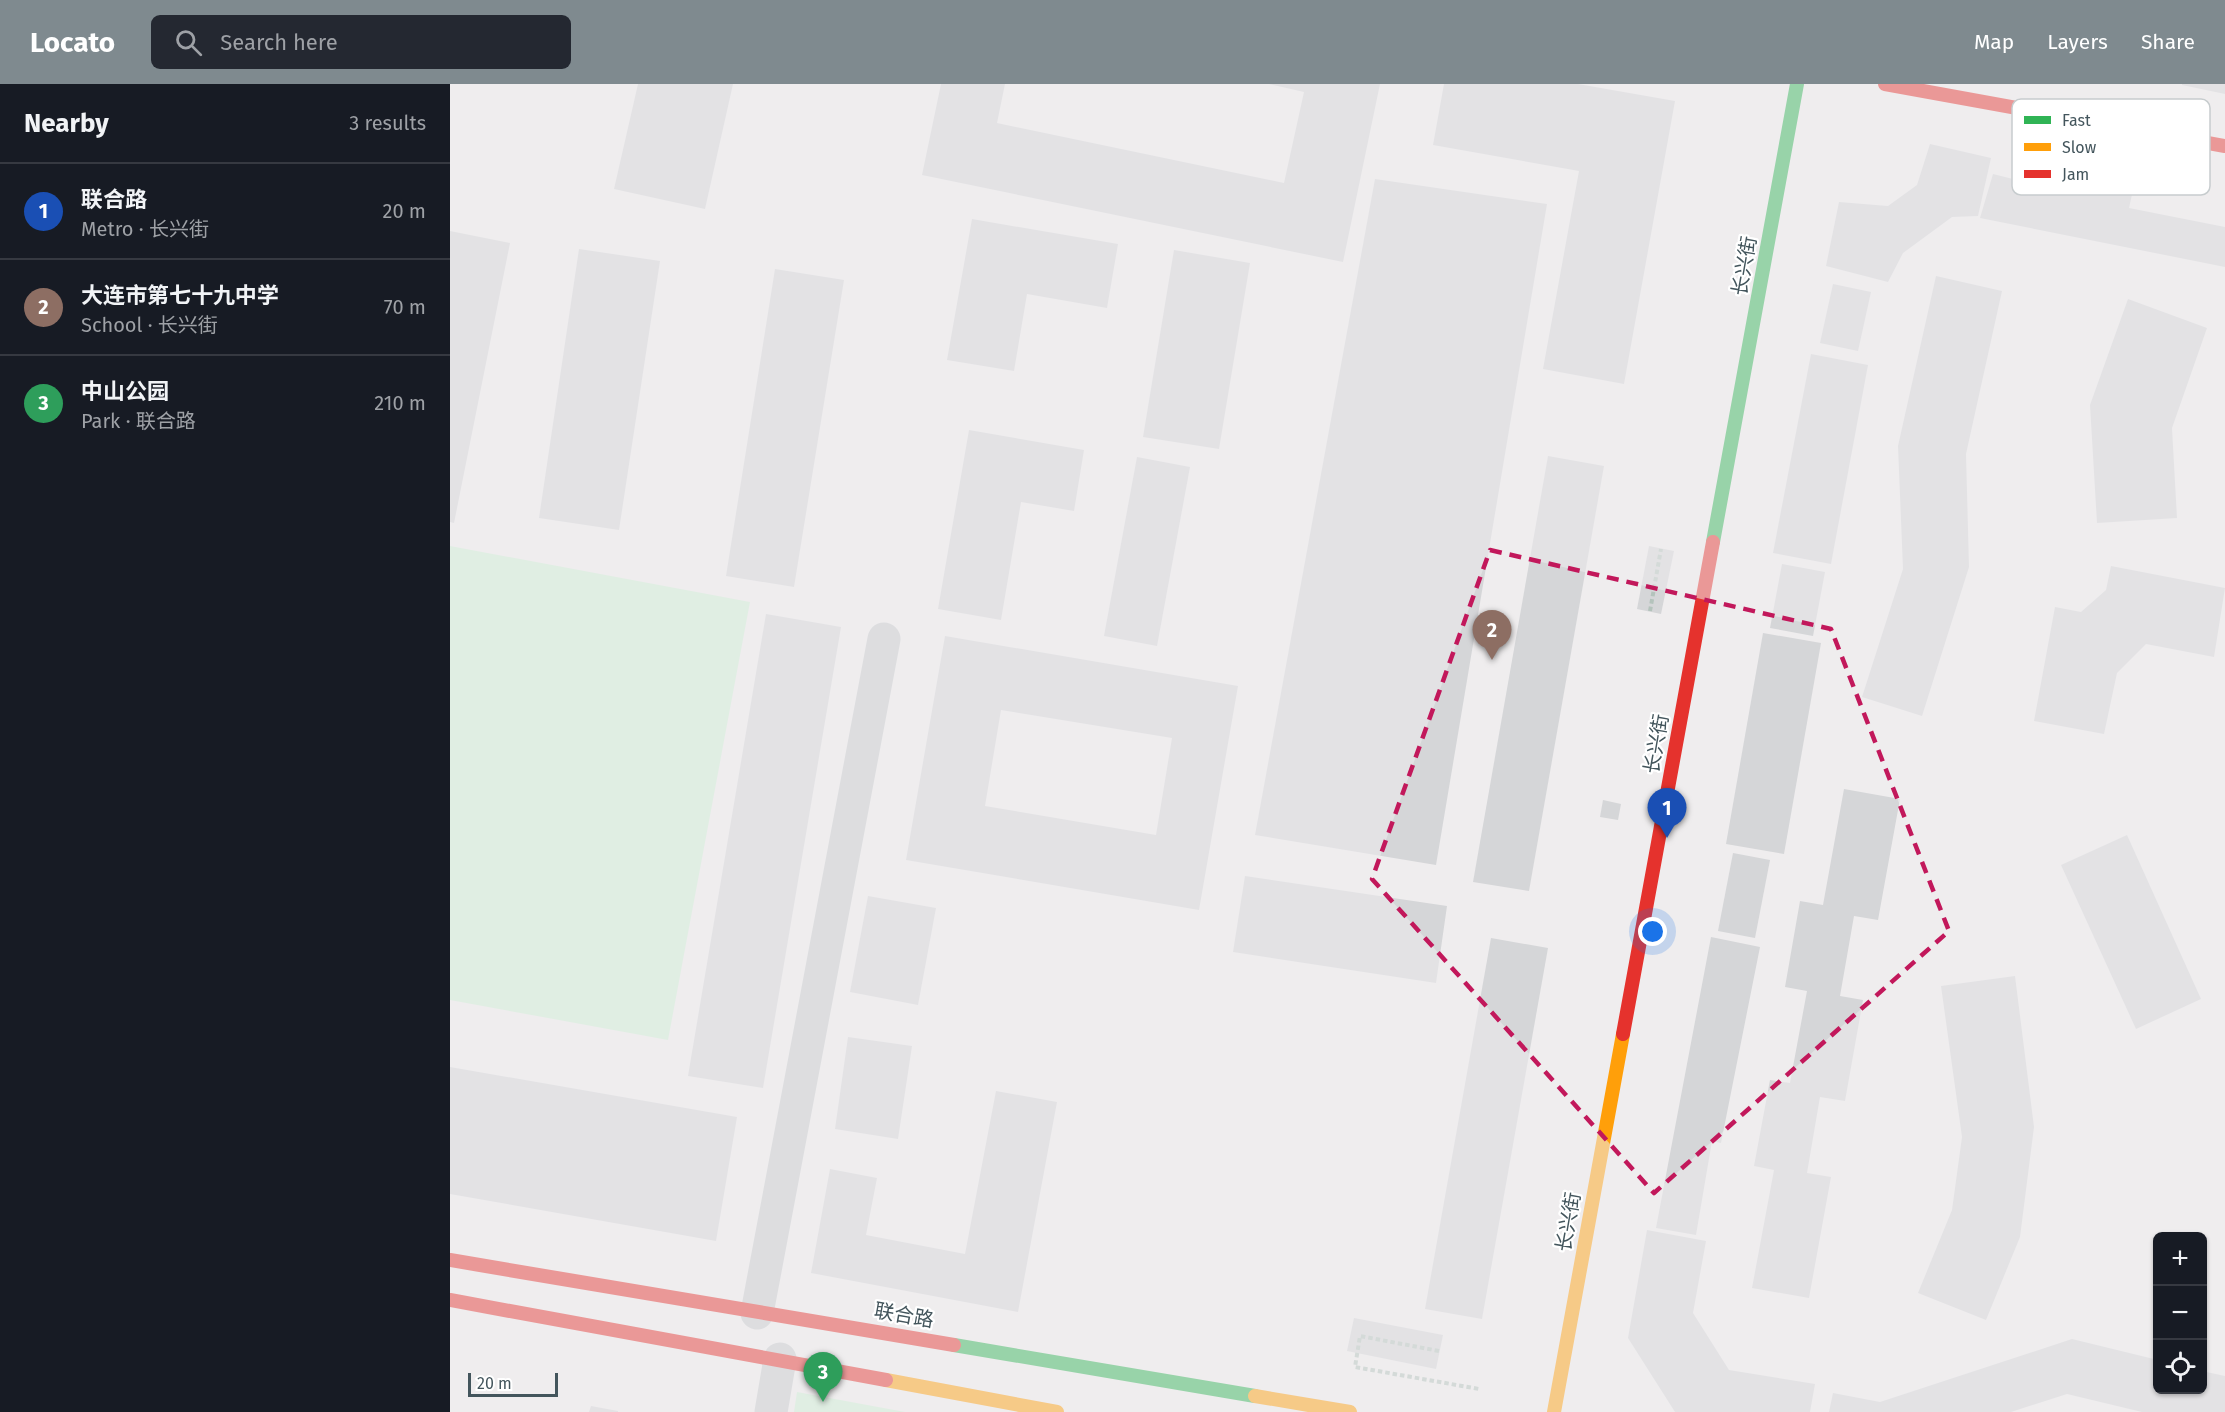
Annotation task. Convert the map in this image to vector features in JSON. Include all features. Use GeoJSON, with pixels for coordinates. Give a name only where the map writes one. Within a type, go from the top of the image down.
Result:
{"type":"FeatureCollection","features":[{"type":"Feature","properties":{"kind":"street","name":"长兴街"},"geometry":{"type":"LineString","coordinates":[[1554,1412],[1797,84]]}},
{"type":"Feature","properties":{"kind":"street"},"geometry":{"type":"LineString","coordinates":[[1885,84],[2012,108]]}},
{"type":"Feature","properties":{"kind":"street"},"geometry":{"type":"LineString","coordinates":[[2210,144],[2225,147]]}},
{"type":"Feature","properties":{"kind":"street"},"geometry":{"type":"LineString","coordinates":[[757,1313],[884,639]]}},
{"type":"Feature","properties":{"kind":"street","name":"联合路"},"geometry":{"type":"LineString","coordinates":[[450,1260],[1350,1412]]}},
{"type":"Feature","properties":{"kind":"street"},"geometry":{"type":"LineString","coordinates":[[450,1300],[780,1359],[1057,1412]]}},
{"type":"Feature","properties":{"kind":"street"},"geometry":{"type":"LineString","coordinates":[[771,1412],[780,1359]]}},
{"type":"Feature","properties":{"kind":"path"},"geometry":{"type":"LineString","coordinates":[[1650,611],[1661,549]]}},
{"type":"Feature","properties":{"kind":"path"},"geometry":{"type":"LineString","coordinates":[[1439,1351],[1360,1336],[1355,1367],[1479,1389]]}},
{"type":"Feature","properties":{"kind":"highlighted area"},"geometry":{"type":"Polygon","coordinates":[[[1490,550],[1831,629],[1949,931],[1654,1193],[1372,879],[1490,550]]]}},
{"type":"Feature","properties":{"kind":"green space"},"geometry":{"type":"Polygon","coordinates":[[[450,546],[750,602],[668,1040],[450,1000],[450,546]]]}},
{"type":"Feature","properties":{"kind":"green space"},"geometry":{"type":"Polygon","coordinates":[[[797,1392],[905,1412],[794,1412],[797,1392]]]}},
{"type":"Feature","properties":{"kind":"building"},"geometry":{"type":"Polygon","coordinates":[[[638,84],[733,84],[705,209],[614,189],[638,84]]]}},
{"type":"Feature","properties":{"kind":"building"},"geometry":{"type":"Polygon","coordinates":[[[941,84],[1005,84],[997,123],[1284,183],[1304,92],[1269,84],[1380,84],[1343,262],[922,175],[941,84]]]}},
{"type":"Feature","properties":{"kind":"building"},"geometry":{"type":"Polygon","coordinates":[[[1444,84],[1578,84],[1675,101],[1624,384],[1543,369],[1579,171],[1433,145],[1444,84]]]}},
{"type":"Feature","properties":{"kind":"building"},"geometry":{"type":"Polygon","coordinates":[[[2225,84],[2225,94],[2182,85],[2225,84]]]}},
{"type":"Feature","properties":{"kind":"building"},"geometry":{"type":"Polygon","coordinates":[[[1930,144],[1991,158],[1978,216],[1952,217],[1903,253],[1888,282],[1826,266],[1839,202],[1888,206],[1917,185],[1930,144]]]}},
{"type":"Feature","properties":{"kind":"building"},"geometry":{"type":"Polygon","coordinates":[[[1993,174],[2012,179],[2012,195],[2132,195],[2129,208],[2225,227],[2225,267],[1980,218],[1993,174]]]}},
{"type":"Feature","properties":{"kind":"building"},"geometry":{"type":"Polygon","coordinates":[[[1375,179],[1547,204],[1436,865],[1255,835],[1375,179]]]}},
{"type":"Feature","properties":{"kind":"building"},"geometry":{"type":"Polygon","coordinates":[[[972,219],[1118,244],[1107,308],[1027,294],[1014,371],[947,360],[972,219]]]}},
{"type":"Feature","properties":{"kind":"building"},"geometry":{"type":"Polygon","coordinates":[[[450,231],[510,243],[454,523],[450,522],[450,231]]]}},
{"type":"Feature","properties":{"kind":"building"},"geometry":{"type":"Polygon","coordinates":[[[579,249],[660,261],[619,530],[539,518],[579,249]]]}},
{"type":"Feature","properties":{"kind":"building"},"geometry":{"type":"Polygon","coordinates":[[[1174,250],[1250,263],[1219,449],[1143,437],[1174,250]]]}},
{"type":"Feature","properties":{"kind":"building"},"geometry":{"type":"Polygon","coordinates":[[[775,269],[844,280],[794,587],[726,576],[775,269]]]}},
{"type":"Feature","properties":{"kind":"building"},"geometry":{"type":"Polygon","coordinates":[[[1936,276],[2002,291],[1966,454],[1969,567],[1922,716],[1862,697],[1903,569],[1898,446],[1936,276]]]}},
{"type":"Feature","properties":{"kind":"building"},"geometry":{"type":"Polygon","coordinates":[[[1833,284],[1871,292],[1858,351],[1820,343],[1833,284]]]}},
{"type":"Feature","properties":{"kind":"building"},"geometry":{"type":"Polygon","coordinates":[[[2128,299],[2207,328],[2172,428],[2177,518],[2097,523],[2090,405],[2128,299]]]}},
{"type":"Feature","properties":{"kind":"building"},"geometry":{"type":"Polygon","coordinates":[[[1811,354],[1868,365],[1831,564],[1773,553],[1811,354]]]}},
{"type":"Feature","properties":{"kind":"building"},"geometry":{"type":"Polygon","coordinates":[[[969,430],[1084,450],[1074,511],[1021,502],[1001,620],[938,609],[969,430]]]}},
{"type":"Feature","properties":{"kind":"building"},"geometry":{"type":"Polygon","coordinates":[[[1548,456],[1604,466],[1529,891],[1473,882],[1548,456]]]}},
{"type":"Feature","properties":{"kind":"building"},"geometry":{"type":"Polygon","coordinates":[[[1137,457],[1190,467],[1157,646],[1104,636],[1137,457]]]}},
{"type":"Feature","properties":{"kind":"building"},"geometry":{"type":"Polygon","coordinates":[[[1649,546],[1674,551],[1661,614],[1637,609],[1649,546]]]}},
{"type":"Feature","properties":{"kind":"building"},"geometry":{"type":"Polygon","coordinates":[[[1782,564],[1825,572],[1813,636],[1770,628],[1782,564]]]}},
{"type":"Feature","properties":{"kind":"building"},"geometry":{"type":"Polygon","coordinates":[[[2111,566],[2225,588],[2214,657],[2146,644],[2117,673],[2104,734],[2034,721],[2055,607],[2081,612],[2106,590],[2111,566]]]}},
{"type":"Feature","properties":{"kind":"building"},"geometry":{"type":"Polygon","coordinates":[[[766,614],[841,627],[763,1088],[688,1076],[766,614]]]}},
{"type":"Feature","properties":{"kind":"building"},"geometry":{"type":"Polygon","coordinates":[[[1763,633],[1821,643],[1784,854],[1726,844],[1763,633]]]}},
{"type":"Feature","properties":{"kind":"building"},"geometry":{"type":"Polygon","coordinates":[[[945,636],[1238,686],[1199,910],[906,860],[945,636]],[[1001,710],[985,806],[1156,835],[1172,738],[1001,710]]]}},
{"type":"Feature","properties":{"kind":"building"},"geometry":{"type":"Polygon","coordinates":[[[1844,789],[1900,799],[1878,920],[1854,916],[1840,996],[1863,1000],[1845,1101],[1820,1097],[1807,1173],[1831,1177],[1809,1298],[1752,1288],[1774,1170],[1754,1166],[1770,1080],[1790,1083],[1807,991],[1785,987],[1800,901],[1823,905],[1844,789]]]}},
{"type":"Feature","properties":{"kind":"building"},"geometry":{"type":"Polygon","coordinates":[[[1603,800],[1621,804],[1618,820],[1600,817],[1603,800]]]}},
{"type":"Feature","properties":{"kind":"building"},"geometry":{"type":"Polygon","coordinates":[[[2127,835],[2201,999],[2136,1029],[2061,865],[2127,835]]]}},
{"type":"Feature","properties":{"kind":"building"},"geometry":{"type":"Polygon","coordinates":[[[1733,853],[1770,860],[1755,938],[1718,931],[1733,853]]]}},
{"type":"Feature","properties":{"kind":"building"},"geometry":{"type":"Polygon","coordinates":[[[1245,876],[1447,906],[1436,983],[1233,952],[1245,876]]]}},
{"type":"Feature","properties":{"kind":"building"},"geometry":{"type":"Polygon","coordinates":[[[868,896],[936,908],[918,1005],[850,992],[868,896]]]}},
{"type":"Feature","properties":{"kind":"building"},"geometry":{"type":"Polygon","coordinates":[[[1711,937],[1760,947],[1721,1143],[1712,1141],[1696,1235],[1656,1228],[1711,937]]]}},
{"type":"Feature","properties":{"kind":"building"},"geometry":{"type":"Polygon","coordinates":[[[1491,938],[1548,948],[1482,1319],[1425,1309],[1491,938]]]}},
{"type":"Feature","properties":{"kind":"building"},"geometry":{"type":"Polygon","coordinates":[[[2015,976],[2034,1127],[2020,1237],[1986,1320],[1918,1293],[1952,1210],[1962,1137],[1941,986],[2015,976]]]}},
{"type":"Feature","properties":{"kind":"building"},"geometry":{"type":"Polygon","coordinates":[[[848,1037],[912,1046],[898,1139],[835,1129],[848,1037]]]}},
{"type":"Feature","properties":{"kind":"building"},"geometry":{"type":"Polygon","coordinates":[[[450,1067],[737,1117],[716,1241],[450,1194],[450,1067]]]}},
{"type":"Feature","properties":{"kind":"building"},"geometry":{"type":"Polygon","coordinates":[[[996,1091],[1057,1102],[1018,1312],[811,1273],[830,1169],[877,1178],[866,1235],[965,1254],[996,1091]]]}},
{"type":"Feature","properties":{"kind":"building"},"geometry":{"type":"Polygon","coordinates":[[[1647,1230],[1706,1241],[1693,1313],[1729,1370],[1815,1384],[1810,1412],[1675,1412],[1628,1338],[1647,1230]]]}},
{"type":"Feature","properties":{"kind":"building"},"geometry":{"type":"Polygon","coordinates":[[[1354,1318],[1443,1335],[1436,1369],[1347,1351],[1354,1318]]]}},
{"type":"Feature","properties":{"kind":"building"},"geometry":{"type":"Polygon","coordinates":[[[2072,1339],[2153,1359],[2153,1394],[2207,1394],[2207,1372],[2225,1376],[2225,1412],[2142,1412],[2067,1394],[2011,1412],[1829,1412],[1833,1393],[1880,1402],[2072,1339]]]}},
{"type":"Feature","properties":{"kind":"building"},"geometry":{"type":"Polygon","coordinates":[[[591,1406],[618,1411],[618,1412],[589,1412],[591,1406]]]}},
{"type":"Feature","properties":{"kind":"traffic: fast"},"geometry":{"type":"LineString","coordinates":[[1713,542],[1797,84]]}},
{"type":"Feature","properties":{"kind":"traffic: fast"},"geometry":{"type":"LineString","coordinates":[[954,1345],[1255,1396]]}},
{"type":"Feature","properties":{"kind":"traffic: slow"},"geometry":{"type":"LineString","coordinates":[[1554,1412],[1623,1034]]}},
{"type":"Feature","properties":{"kind":"traffic: slow"},"geometry":{"type":"LineString","coordinates":[[886,1380],[1057,1412]]}},
{"type":"Feature","properties":{"kind":"traffic: slow"},"geometry":{"type":"LineString","coordinates":[[1255,1396],[1350,1412]]}},
{"type":"Feature","properties":{"kind":"traffic: jam"},"geometry":{"type":"LineString","coordinates":[[1885,84],[2012,107]]}},
{"type":"Feature","properties":{"kind":"traffic: jam"},"geometry":{"type":"LineString","coordinates":[[2210,143],[2225,146]]}},
{"type":"Feature","properties":{"kind":"traffic: jam"},"geometry":{"type":"LineString","coordinates":[[1623,1034],[1713,542]]}},
{"type":"Feature","properties":{"kind":"traffic: jam"},"geometry":{"type":"LineString","coordinates":[[450,1260],[954,1345]]}},
{"type":"Feature","properties":{"kind":"traffic: jam"},"geometry":{"type":"LineString","coordinates":[[450,1300],[886,1380]]}},
{"type":"Feature","properties":{"kind":"place","name":"大连市第七十九中学"},"geometry":{"type":"Point","coordinates":[1492,660]}},
{"type":"Feature","properties":{"kind":"place","name":"联合路"},"geometry":{"type":"Point","coordinates":[1667,838]}},
{"type":"Feature","properties":{"kind":"place","name":"中山公园"},"geometry":{"type":"Point","coordinates":[823,1402]}}]}
